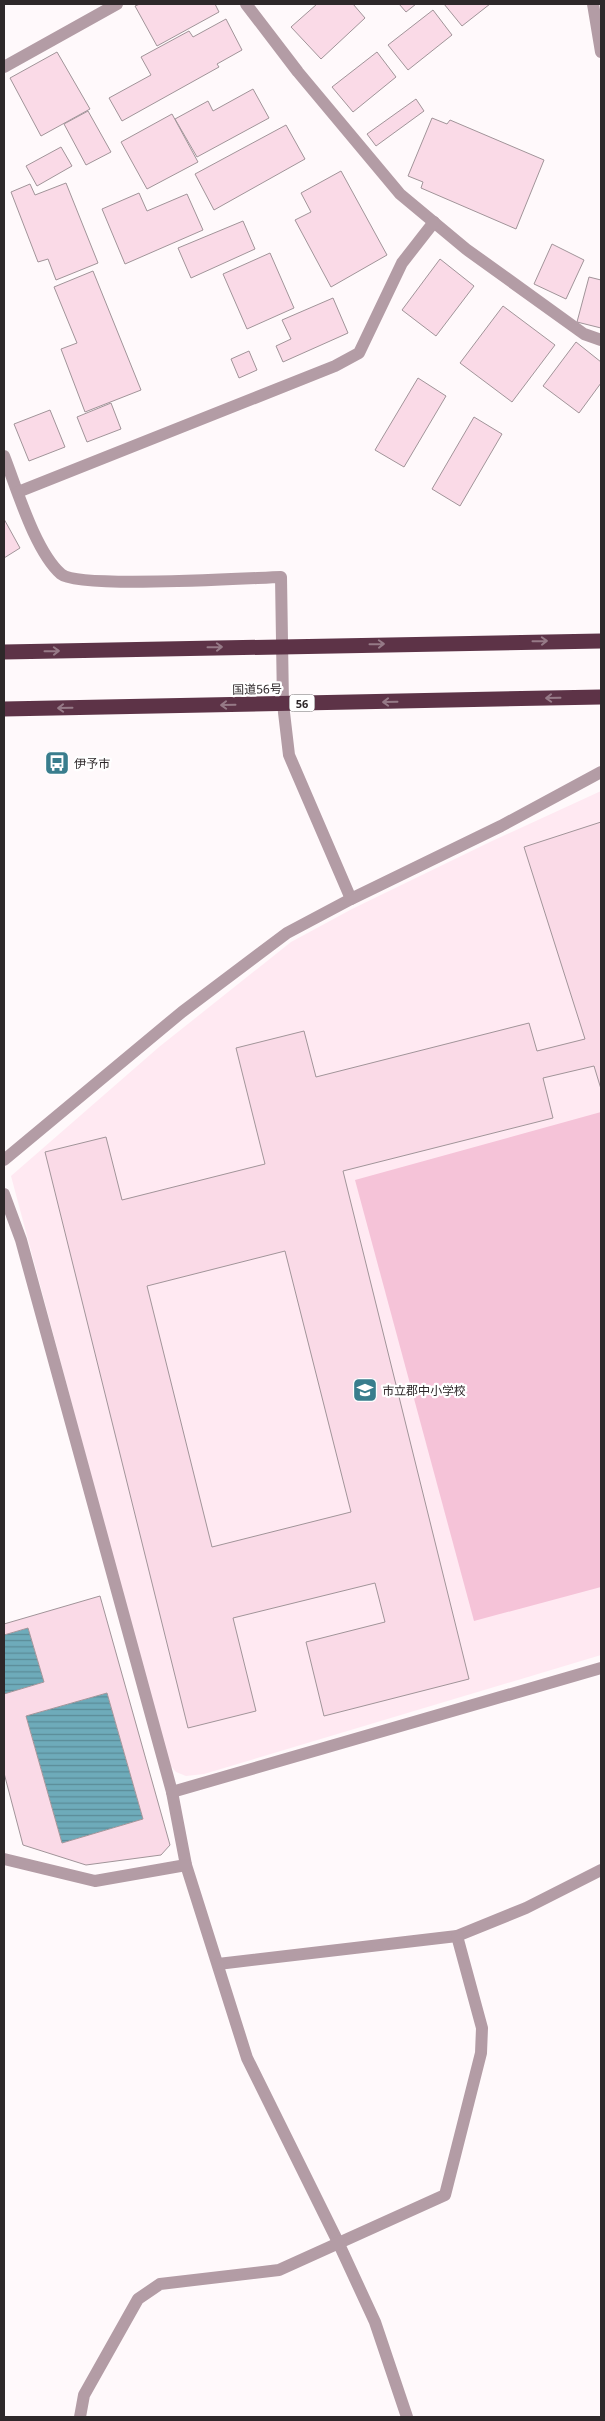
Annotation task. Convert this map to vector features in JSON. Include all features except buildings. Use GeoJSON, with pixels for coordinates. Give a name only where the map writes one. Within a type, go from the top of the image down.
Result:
{"type":"FeatureCollection","features":[{"type":"Feature","properties":{"kind":"highway"},"geometry":{"type":"LineString","coordinates":[[4,652],[601,640]]}},
{"type":"Feature","properties":{"kind":"highway","name":"国道56号"},"geometry":{"type":"LineString","coordinates":[[4,709],[601,697]]}},
{"type":"Feature","properties":{"kind":"street"},"geometry":{"type":"LineString","coordinates":[[4,67],[117,4]]}},
{"type":"Feature","properties":{"kind":"street"},"geometry":{"type":"LineString","coordinates":[[246,4],[298,72],[400,194],[466,249],[584,334],[601,340]]}},
{"type":"Feature","properties":{"kind":"street"},"geometry":{"type":"LineString","coordinates":[[593,4],[601,52]]}},
{"type":"Feature","properties":{"kind":"street"},"geometry":{"type":"LineString","coordinates":[[12,486],[335,366],[359,353],[402,263],[434,222]]}},
{"type":"Feature","properties":{"kind":"street"},"geometry":{"type":"LineString","coordinates":[[4,456],[12,486],[47,560],[64,576],[102,582],[281,577],[283,704],[289,754],[351,899]]}},
{"type":"Feature","properties":{"kind":"street"},"geometry":{"type":"LineString","coordinates":[[4,1160],[182,1012],[287,933],[351,899],[501,826],[601,772]]}},
{"type":"Feature","properties":{"kind":"street"},"geometry":{"type":"LineString","coordinates":[[4,1194],[21,1240],[172,1792],[186,1865],[247,2058],[338,2242],[375,2322],[408,2417]]}},
{"type":"Feature","properties":{"kind":"street"},"geometry":{"type":"LineString","coordinates":[[172,1792],[601,1668]]}},
{"type":"Feature","properties":{"kind":"street"},"geometry":{"type":"LineString","coordinates":[[4,1858],[95,1881],[186,1865]]}},
{"type":"Feature","properties":{"kind":"street"},"geometry":{"type":"LineString","coordinates":[[218,1964],[457,1936],[526,1908],[601,1870]]}},
{"type":"Feature","properties":{"kind":"street"},"geometry":{"type":"LineString","coordinates":[[80,2417],[84,2395],[138,2299],[160,2284],[279,2270],[444,2195],[481,2053],[482,2028],[457,1936]]}},
{"type":"Feature","properties":{"kind":"shaded area"},"geometry":{"type":"Polygon","coordinates":[[[601,791],[601,1655],[204,1774],[186,1776],[176,1772],[168,1763],[11,1176],[159,1047],[291,942],[352,909],[601,791]]]}},
{"type":"Feature","properties":{"kind":"shaded area"},"geometry":{"type":"Polygon","coordinates":[[[601,1112],[601,1587],[474,1621],[355,1180],[601,1112]]]}},
{"type":"Feature","properties":{"kind":"water"},"geometry":{"type":"Polygon","coordinates":[[[28,1628],[44,1682],[4,1694],[4,1635],[28,1628]]]}},
{"type":"Feature","properties":{"kind":"water"},"geometry":{"type":"Polygon","coordinates":[[[107,1693],[143,1819],[62,1843],[26,1716],[107,1693]]]}},
{"type":"Feature","properties":{"kind":"place","name":"伊予市"},"geometry":{"type":"Point","coordinates":[57,763]}},
{"type":"Feature","properties":{"kind":"place","name":"市立郡中小学校"},"geometry":{"type":"Point","coordinates":[365,1390]}}]}
